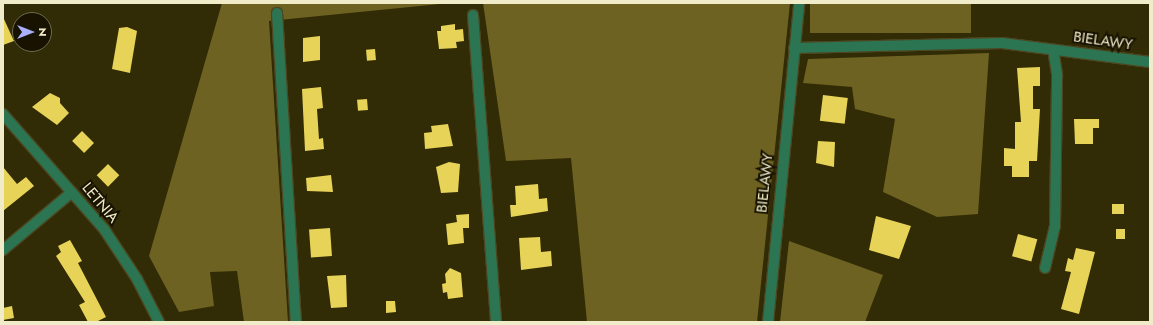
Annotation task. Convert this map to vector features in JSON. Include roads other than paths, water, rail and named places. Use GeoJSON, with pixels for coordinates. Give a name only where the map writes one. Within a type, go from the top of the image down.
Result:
{"type":"FeatureCollection","features":[{"type":"Feature","properties":{"kind":"street","name":"BIELAWY"},"geometry":{"type":"LineString","coordinates":[[768,322],[799,3]]}},
{"type":"Feature","properties":{"kind":"street"},"geometry":{"type":"LineString","coordinates":[[277,13],[296,322]]}},
{"type":"Feature","properties":{"kind":"street"},"geometry":{"type":"LineString","coordinates":[[473,15],[496,322]]}},
{"type":"Feature","properties":{"kind":"street","name":"BIELAWY"},"geometry":{"type":"LineString","coordinates":[[794,48],[1002,43],[1150,62]]}},
{"type":"Feature","properties":{"kind":"street","name":"BIELAWY"},"geometry":{"type":"LineString","coordinates":[[1045,268],[1055,226],[1057,74],[1053,50]]}},
{"type":"Feature","properties":{"kind":"street","name":"LETNIA"},"geometry":{"type":"LineString","coordinates":[[3,114],[72,192],[120,253],[159,322]]}},
{"type":"Feature","properties":{"kind":"street"},"geometry":{"type":"LineString","coordinates":[[3,250],[72,192]]}}]}
